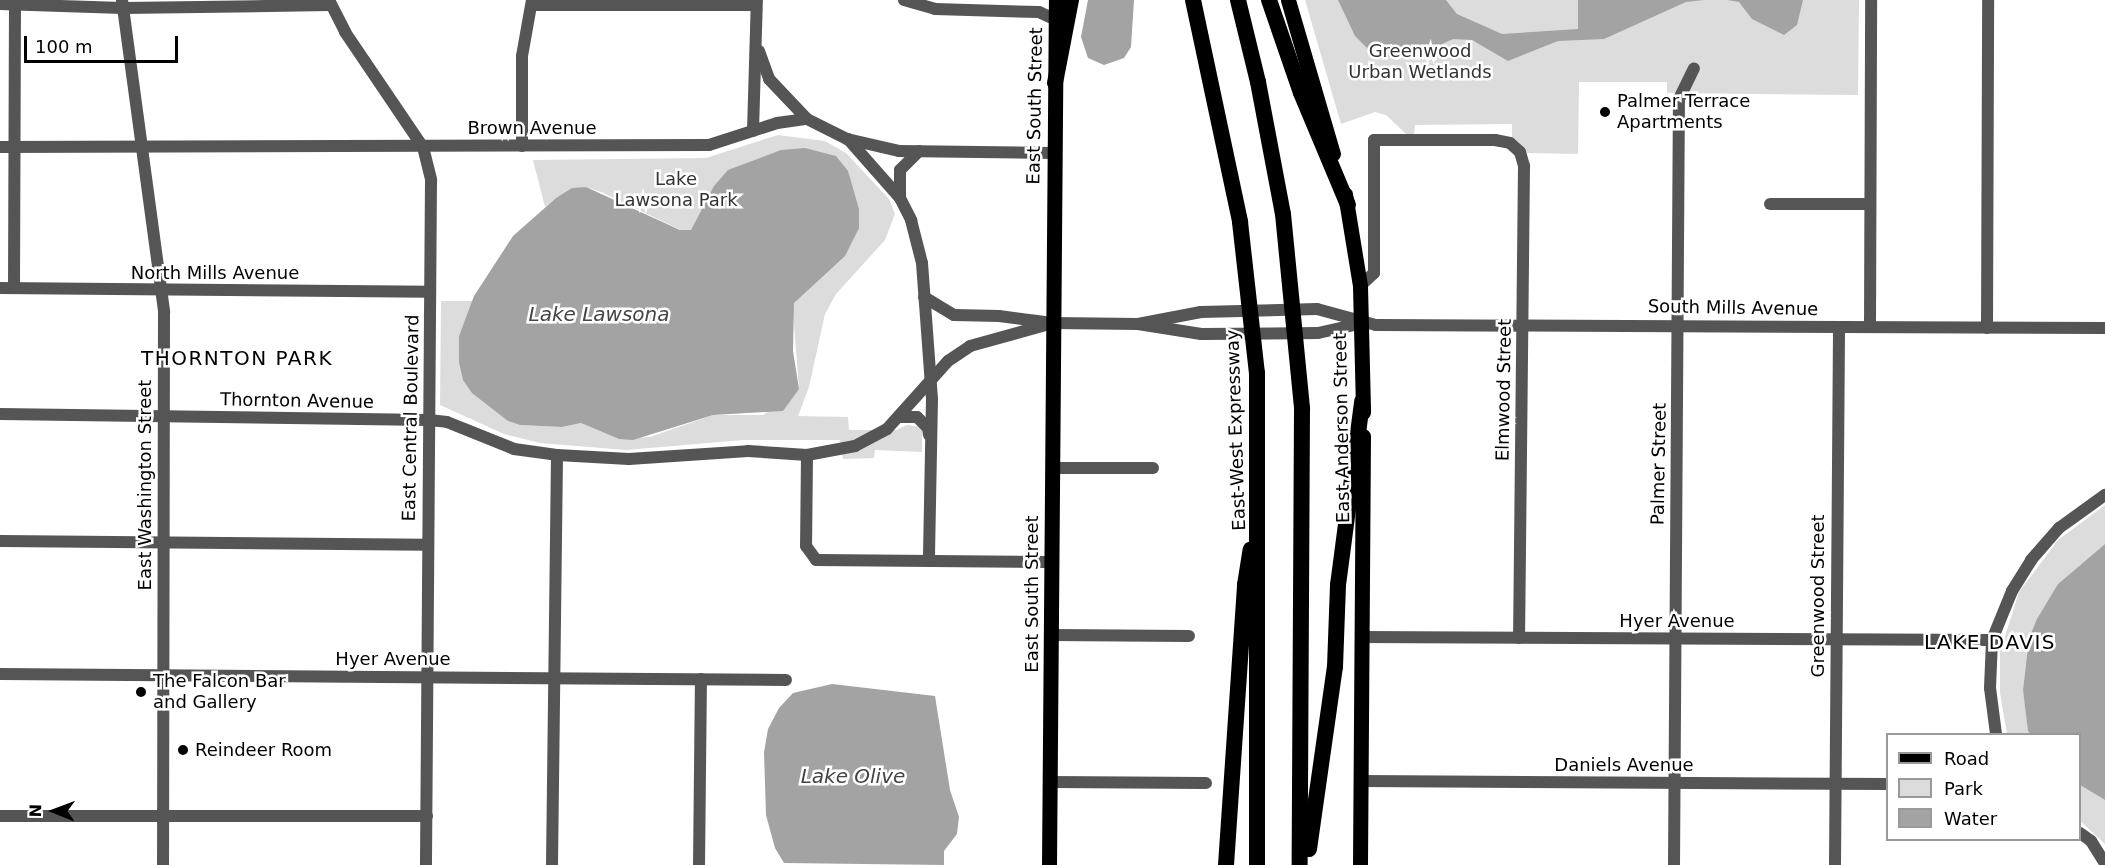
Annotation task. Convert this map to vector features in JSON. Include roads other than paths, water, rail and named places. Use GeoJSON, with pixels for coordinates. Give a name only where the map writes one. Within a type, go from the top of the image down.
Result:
{"type":"FeatureCollection","features":[{"type":"Feature","properties":{"kind":"highway"},"geometry":{"type":"LineString","coordinates":[[1054,83],[1071,0]]}},
{"type":"Feature","properties":{"kind":"highway","name":"East-West Expressway"},"geometry":{"type":"LineString","coordinates":[[1193,0],[1227,148],[1247,278],[1257,373],[1259,497],[1257,865]]}},
{"type":"Feature","properties":{"kind":"highway"},"geometry":{"type":"LineString","coordinates":[[1238,0],[1271,145],[1290,275],[1299,371],[1304,486],[1300,865]]}},
{"type":"Feature","properties":{"kind":"highway"},"geometry":{"type":"LineString","coordinates":[[1269,0],[1301,93],[1348,205]]}},
{"type":"Feature","properties":{"kind":"highway"},"geometry":{"type":"LineString","coordinates":[[1307,865],[1335,666],[1339,575],[1362,402]]}},
{"type":"Feature","properties":{"kind":"highway"},"geometry":{"type":"LineString","coordinates":[[1226,865],[1245,585],[1259,497]]}},
{"type":"Feature","properties":{"kind":"main road","name":"East South Street"},"geometry":{"type":"LineString","coordinates":[[1050,865],[1056,0]]}},
{"type":"Feature","properties":{"kind":"main road","name":"East Anderson Street"},"geometry":{"type":"LineString","coordinates":[[1288,0],[1348,205],[1360,286],[1362,402],[1360,865]]}},
{"type":"Feature","properties":{"kind":"street"},"geometry":{"type":"LineString","coordinates":[[904,0],[935,9],[1040,12],[1056,20]]}},
{"type":"Feature","properties":{"kind":"street"},"geometry":{"type":"LineString","coordinates":[[1870,327],[1871,0]]}},
{"type":"Feature","properties":{"kind":"street"},"geometry":{"type":"LineString","coordinates":[[1987,328],[1988,0]]}},
{"type":"Feature","properties":{"kind":"street"},"geometry":{"type":"LineString","coordinates":[[522,146],[522,56],[532,3],[756,2],[753,131]]}},
{"type":"Feature","properties":{"kind":"street"},"geometry":{"type":"LineString","coordinates":[[0,4],[329,3]]}},
{"type":"Feature","properties":{"kind":"street","name":"East Central Boulevard"},"geometry":{"type":"LineString","coordinates":[[329,3],[423,147],[431,180],[426,865]]}},
{"type":"Feature","properties":{"kind":"street"},"geometry":{"type":"LineString","coordinates":[[14,288],[15,4]]}},
{"type":"Feature","properties":{"kind":"street","name":"East Washington Street"},"geometry":{"type":"LineString","coordinates":[[122,4],[161,291],[164,542],[163,865]]}},
{"type":"Feature","properties":{"kind":"street"},"geometry":{"type":"LineString","coordinates":[[755,39],[770,79],[807,119],[847,139],[899,151],[1054,153]]}},
{"type":"Feature","properties":{"kind":"street","name":"Palmer Street"},"geometry":{"type":"LineString","coordinates":[[1674,865],[1679,99],[1694,68]]}},
{"type":"Feature","properties":{"kind":"street","name":"Brown Avenue"},"geometry":{"type":"LineString","coordinates":[[0,147],[709,145],[789,119],[807,119]]}},
{"type":"Feature","properties":{"kind":"street"},"geometry":{"type":"LineString","coordinates":[[847,139],[900,198],[917,237],[930,381],[929,560]]}},
{"type":"Feature","properties":{"kind":"street","name":"Elmwood Street"},"geometry":{"type":"LineString","coordinates":[[1360,286],[1374,273],[1374,140],[1495,140],[1513,145],[1523,158],[1524,166],[1519,638]]}},
{"type":"Feature","properties":{"kind":"street"},"geometry":{"type":"LineString","coordinates":[[900,198],[900,170],[919,151]]}},
{"type":"Feature","properties":{"kind":"street"},"geometry":{"type":"LineString","coordinates":[[1770,204],[1869,204]]}},
{"type":"Feature","properties":{"kind":"street","name":"North Mills Avenue"},"geometry":{"type":"LineString","coordinates":[[0,288],[430,292]]}},
{"type":"Feature","properties":{"kind":"street","name":"South Mills Avenue"},"geometry":{"type":"LineString","coordinates":[[924,297],[954,315],[999,315],[1053,323],[1138,324],[1201,334],[1318,333],[1360,324],[2105,328]]}},
{"type":"Feature","properties":{"kind":"street","name":"South Mills Avenue"},"geometry":{"type":"LineString","coordinates":[[1138,324],[1201,312],[1317,309],[1360,324]]}},
{"type":"Feature","properties":{"kind":"street","name":"Thornton Avenue"},"geometry":{"type":"LineString","coordinates":[[0,414],[429,420],[447,422],[514,448],[557,455],[629,459],[748,451],[807,455],[855,446],[900,417],[948,361],[978,341],[1053,323]]}},
{"type":"Feature","properties":{"kind":"street","name":"Greenwood Street"},"geometry":{"type":"LineString","coordinates":[[1834,865],[1839,327]]}},
{"type":"Feature","properties":{"kind":"street"},"geometry":{"type":"LineString","coordinates":[[900,417],[912,416],[924,421],[930,442]]}},
{"type":"Feature","properties":{"kind":"street"},"geometry":{"type":"LineString","coordinates":[[552,865],[557,455]]}},
{"type":"Feature","properties":{"kind":"street"},"geometry":{"type":"LineString","coordinates":[[807,455],[806,546],[811,556],[822,561],[1052,562]]}},
{"type":"Feature","properties":{"kind":"street"},"geometry":{"type":"LineString","coordinates":[[1052,468],[1153,468]]}},
{"type":"Feature","properties":{"kind":"street"},"geometry":{"type":"LineString","coordinates":[[1996,733],[1990,688],[1992,640],[2012,591],[2031,560],[2059,528],[2105,495]]}},
{"type":"Feature","properties":{"kind":"street"},"geometry":{"type":"LineString","coordinates":[[0,541],[427,545]]}},
{"type":"Feature","properties":{"kind":"street"},"geometry":{"type":"LineString","coordinates":[[1051,635],[1190,636]]}},
{"type":"Feature","properties":{"kind":"street","name":"Hyer Avenue"},"geometry":{"type":"LineString","coordinates":[[1361,637],[1992,640]]}},
{"type":"Feature","properties":{"kind":"street","name":"Hyer Avenue"},"geometry":{"type":"LineString","coordinates":[[0,674],[786,680]]}},
{"type":"Feature","properties":{"kind":"street"},"geometry":{"type":"LineString","coordinates":[[699,865],[701,679]]}},
{"type":"Feature","properties":{"kind":"street"},"geometry":{"type":"LineString","coordinates":[[1050,782],[1206,783]]}},
{"type":"Feature","properties":{"kind":"street","name":"Daniels Avenue"},"geometry":{"type":"LineString","coordinates":[[1360,782],[1886,784]]}},
{"type":"Feature","properties":{"kind":"street"},"geometry":{"type":"LineString","coordinates":[[0,816],[427,816]]}},
{"type":"Feature","properties":{"kind":"street"},"geometry":{"type":"LineString","coordinates":[[2081,834],[2091,841],[2105,863]]}},
{"type":"Feature","properties":{"kind":"water"},"geometry":{"type":"Polygon","coordinates":[[[1088,0],[1134,0],[1131,47],[1124,58],[1104,65],[1088,58],[1081,37],[1088,0]]]}},
{"type":"Feature","properties":{"kind":"water"},"geometry":{"type":"Polygon","coordinates":[[[1338,0],[1446,0],[1457,14],[1502,34],[1578,29],[1578,0],[1704,0],[1686,2],[1604,39],[1558,41],[1508,61],[1472,40],[1453,39],[1423,53],[1397,58],[1372,53],[1355,36],[1338,0]]]}},
{"type":"Feature","properties":{"kind":"water"},"geometry":{"type":"Polygon","coordinates":[[[1727,0],[1803,0],[1797,25],[1784,35],[1752,19],[1739,2],[1727,0]]]}},
{"type":"Feature","properties":{"kind":"water","name":"Lake Lawsona"},"geometry":{"type":"Polygon","coordinates":[[[805,148],[836,156],[848,171],[859,209],[859,228],[845,256],[794,303],[793,351],[799,389],[783,411],[713,415],[633,440],[619,439],[581,423],[562,427],[520,425],[508,421],[472,393],[463,380],[459,362],[459,336],[474,296],[513,236],[556,198],[572,188],[586,187],[680,230],[691,230],[714,186],[728,170],[781,150],[805,148]]]}},
{"type":"Feature","properties":{"kind":"water","name":"LAKE DAVIS"},"geometry":{"type":"Polygon","coordinates":[[[2105,544],[2105,800],[2081,786],[2081,733],[2030,733],[2028,731],[2023,690],[2029,638],[2037,619],[2058,584],[2105,544]]]}},
{"type":"Feature","properties":{"kind":"water","name":"Lake Olive"},"geometry":{"type":"Polygon","coordinates":[[[832,684],[935,696],[950,790],[959,817],[957,834],[944,851],[944,865],[784,863],[775,848],[766,815],[764,752],[768,729],[779,708],[793,693],[832,684]]]}},
{"type":"Feature","properties":{"kind":"place","name":"Palmer Terrace Apartments"},"geometry":{"type":"Point","coordinates":[1605,112]}},
{"type":"Feature","properties":{"kind":"place","name":"The Falcon Bar and Gallery"},"geometry":{"type":"Point","coordinates":[141,692]}},
{"type":"Feature","properties":{"kind":"place","name":"Reindeer Room"},"geometry":{"type":"Point","coordinates":[183,750]}},
{"type":"Feature","properties":{"kind":"district","name":"THORNTON PARK"},"geometry":{"type":"Point","coordinates":[237,358]}},
{"type":"Feature","properties":{"kind":"district","name":"LAKE DAVIS"},"geometry":{"type":"Point","coordinates":[1990,642]}},
{"type":"Feature","properties":{"kind":"park label","name":"Greenwood Urban Wetlands"},"geometry":{"type":"Point","coordinates":[1420,62]}},
{"type":"Feature","properties":{"kind":"park label","name":"Lake Lawsona Park"},"geometry":{"type":"Point","coordinates":[676,190]}}]}
